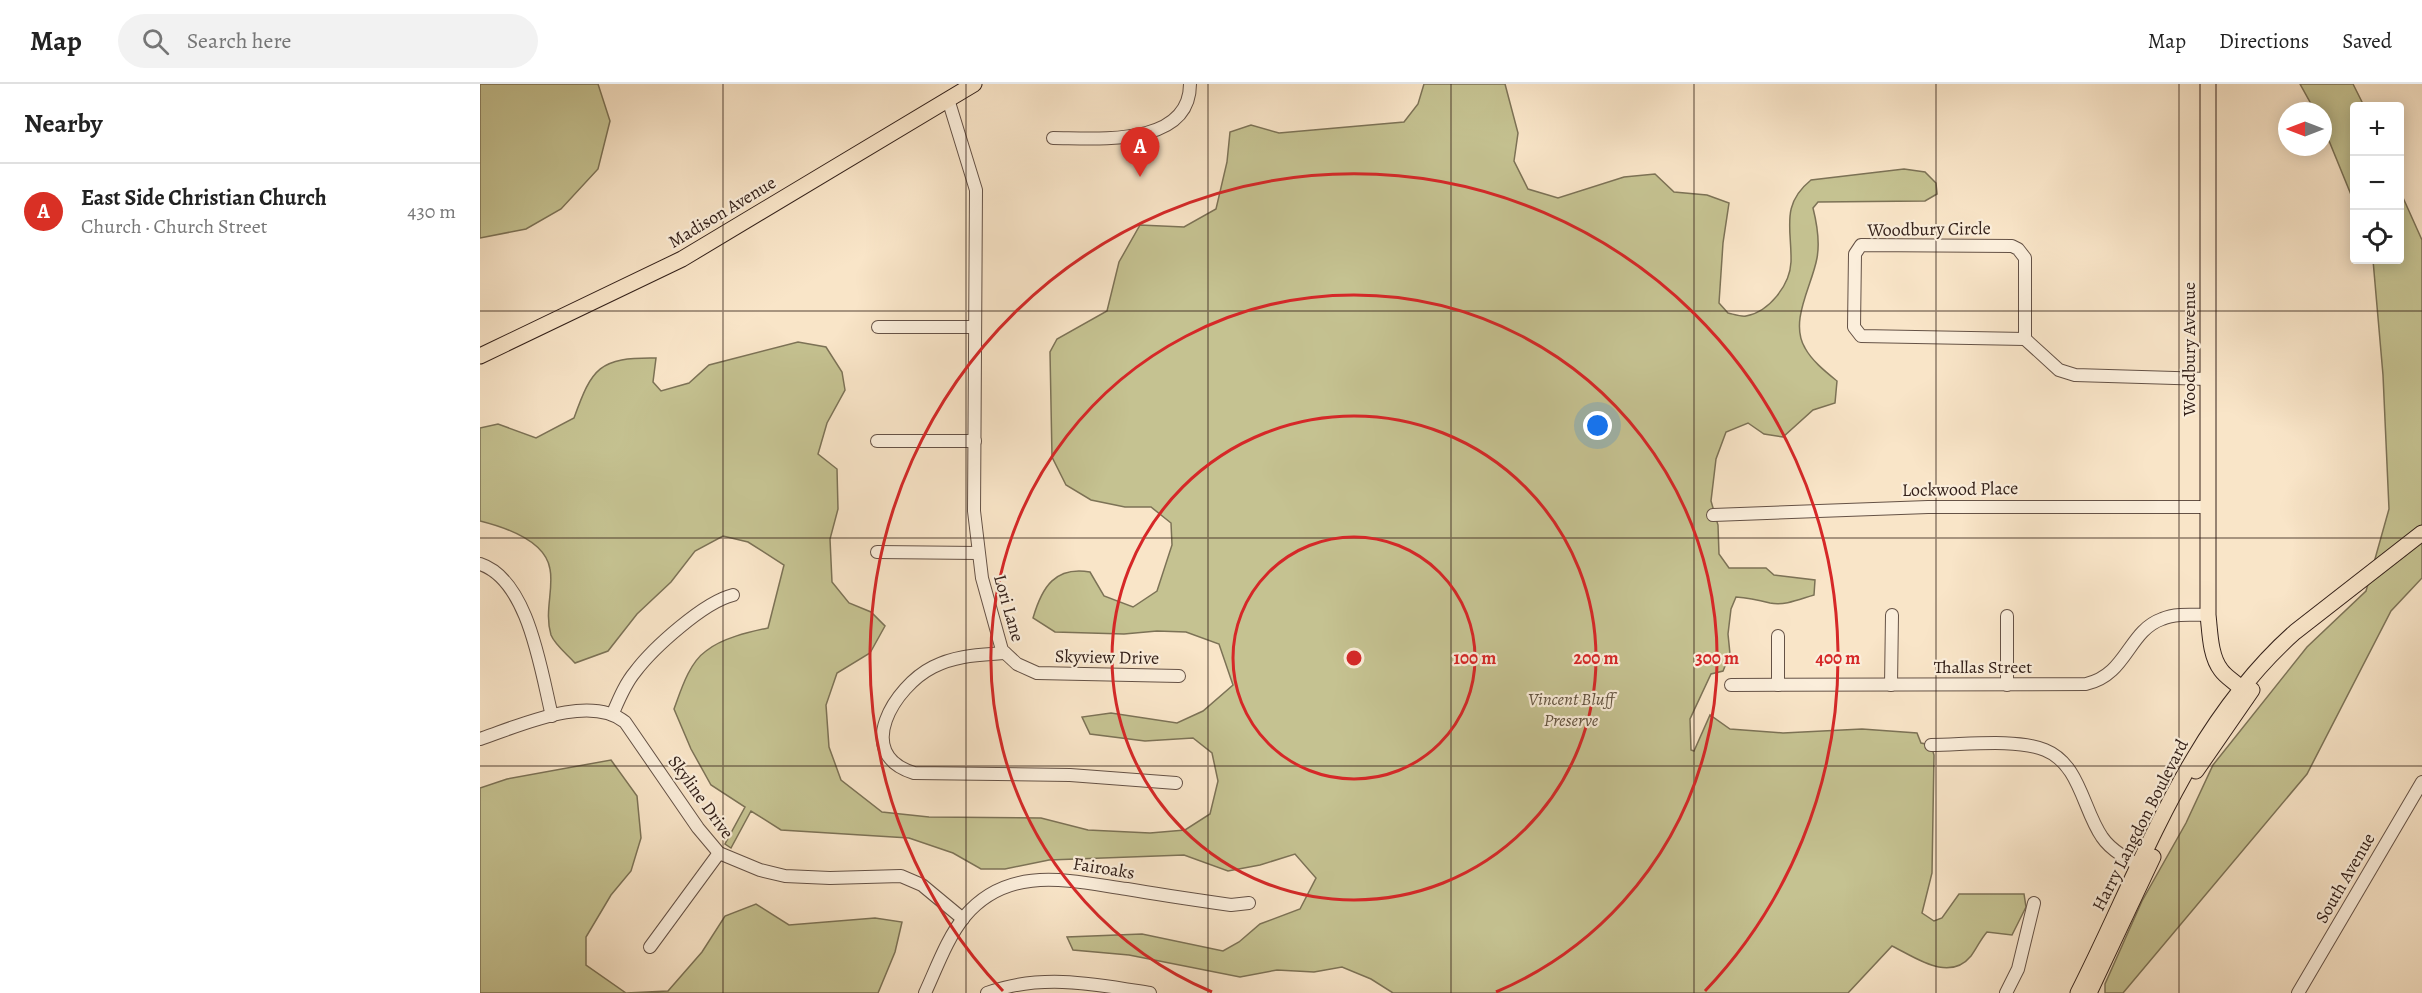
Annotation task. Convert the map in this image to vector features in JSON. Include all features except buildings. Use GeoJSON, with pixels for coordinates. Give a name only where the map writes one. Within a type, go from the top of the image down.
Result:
{"type":"FeatureCollection","features":[{"type":"Feature","properties":{"kind":"main road","name":"Madison Avenue"},"geometry":{"type":"LineString","coordinates":[[480,356],[682,259],[974,84]]}},
{"type":"Feature","properties":{"kind":"main road","name":"Woodbury Avenue"},"geometry":{"type":"LineString","coordinates":[[2208,84],[2208,615],[2205,655],[2212,673],[2241,693]]}},
{"type":"Feature","properties":{"kind":"main road","name":"Harry Langdon Boulevard"},"geometry":{"type":"LineString","coordinates":[[2078,993],[2143,867],[2254,672],[2295,632],[2422,533]]}},
{"type":"Feature","properties":{"kind":"main road","name":"Harry Langdon Boulevard"},"geometry":{"type":"LineString","coordinates":[[2090,993],[2184,773],[2224,710],[2327,608]]}},
{"type":"Feature","properties":{"kind":"main road"},"geometry":{"type":"LineString","coordinates":[[2224,710],[2226,695],[2222,679],[2254,672]]}},
{"type":"Feature","properties":{"kind":"street"},"geometry":{"type":"LineString","coordinates":[[1053,138],[1120,139],[1148,133],[1181,112],[1186,103],[1190,84]]}},
{"type":"Feature","properties":{"kind":"street","name":"Lori Lane"},"geometry":{"type":"LineString","coordinates":[[948,99],[976,190],[974,511],[978,553],[992,621],[1005,653],[957,657],[934,666],[908,686],[892,707],[883,730],[884,748],[894,764],[914,773],[1070,775],[1176,783]]}},
{"type":"Feature","properties":{"kind":"street","name":"Woodbury Circle"},"geometry":{"type":"LineString","coordinates":[[1864,245],[2012,246],[2018,249],[2025,258],[2025,339],[1861,336],[1854,327],[1855,254],[1864,245]]}},
{"type":"Feature","properties":{"kind":"street"},"geometry":{"type":"LineString","coordinates":[[878,327],[975,327]]}},
{"type":"Feature","properties":{"kind":"street"},"geometry":{"type":"LineString","coordinates":[[2025,339],[2059,370],[2076,375],[2208,379]]}},
{"type":"Feature","properties":{"kind":"street"},"geometry":{"type":"LineString","coordinates":[[877,441],[975,441]]}},
{"type":"Feature","properties":{"kind":"street","name":"Lockwood Place"},"geometry":{"type":"LineString","coordinates":[[1713,514],[1928,507],[2208,507]]}},
{"type":"Feature","properties":{"kind":"street"},"geometry":{"type":"LineString","coordinates":[[877,552],[978,553]]}},
{"type":"Feature","properties":{"kind":"street"},"geometry":{"type":"LineString","coordinates":[[480,564],[494,571],[504,580],[522,609],[552,716]]}},
{"type":"Feature","properties":{"kind":"street"},"geometry":{"type":"LineString","coordinates":[[480,739],[552,716],[589,710],[613,713],[627,683],[644,661],[708,605],[733,595]]}},
{"type":"Feature","properties":{"kind":"street"},"geometry":{"type":"LineString","coordinates":[[1891,685],[1892,615]]}},
{"type":"Feature","properties":{"kind":"street","name":"Thallas Street"},"geometry":{"type":"LineString","coordinates":[[1731,685],[2007,685],[2096,682],[2112,673],[2145,630],[2157,621],[2173,616],[2208,615]]}},
{"type":"Feature","properties":{"kind":"street"},"geometry":{"type":"LineString","coordinates":[[2007,616],[2007,685]]}},
{"type":"Feature","properties":{"kind":"street"},"geometry":{"type":"LineString","coordinates":[[1778,636],[1778,685]]}},
{"type":"Feature","properties":{"kind":"street","name":"Skyview Drive"},"geometry":{"type":"LineString","coordinates":[[1005,653],[1022,668],[1042,674],[1179,676]]}},
{"type":"Feature","properties":{"kind":"street","name":"Skyline Drive"},"geometry":{"type":"LineString","coordinates":[[613,713],[625,722],[698,828],[719,853],[760,870],[785,876],[830,878],[901,876],[922,885],[963,919]]}},
{"type":"Feature","properties":{"kind":"street"},"geometry":{"type":"LineString","coordinates":[[1931,745],[2030,746],[2056,756],[2066,766],[2076,782],[2101,836],[2116,852],[2143,867]]}},
{"type":"Feature","properties":{"kind":"street","name":"South Avenue"},"geometry":{"type":"LineString","coordinates":[[2298,993],[2422,782]]}},
{"type":"Feature","properties":{"kind":"street"},"geometry":{"type":"LineString","coordinates":[[650,947],[719,853]]}},
{"type":"Feature","properties":{"kind":"street","name":"Fairoaks"},"geometry":{"type":"LineString","coordinates":[[963,919],[998,891],[1040,880],[1086,881],[1231,905],[1249,903]]}},
{"type":"Feature","properties":{"kind":"street"},"geometry":{"type":"LineString","coordinates":[[2006,993],[2018,969],[2034,903]]}},
{"type":"Feature","properties":{"kind":"street"},"geometry":{"type":"LineString","coordinates":[[925,993],[951,938],[963,919]]}},
{"type":"Feature","properties":{"kind":"street"},"geometry":{"type":"LineString","coordinates":[[987,993],[1013,985],[1055,981],[1150,993]]}},
{"type":"Feature","properties":{"kind":"green space"},"geometry":{"type":"Polygon","coordinates":[[[480,84],[598,84],[610,121],[598,169],[561,209],[526,229],[480,238],[480,84]]]}},
{"type":"Feature","properties":{"kind":"green space","name":"Vincent Bluff Preserve"},"geometry":{"type":"Polygon","coordinates":[[[1424,84],[1505,84],[1518,133],[1514,161],[1528,189],[1558,198],[1624,177],[1655,174],[1674,192],[1707,195],[1729,203],[1723,243],[1719,303],[1728,313],[1739,316],[1746,316],[1763,309],[1777,296],[1787,280],[1791,262],[1791,208],[1801,189],[1811,180],[1904,169],[1925,172],[1936,183],[1937,194],[1925,201],[1818,202],[1813,208],[1818,233],[1818,252],[1803,303],[1799,326],[1801,338],[1808,353],[1837,381],[1835,403],[1813,410],[1783,437],[1764,434],[1748,423],[1726,432],[1716,459],[1711,501],[1718,525],[1719,554],[1729,568],[1766,568],[1774,575],[1815,580],[1814,595],[1781,604],[1736,597],[1731,609],[1728,634],[1730,654],[1723,671],[1711,674],[1690,719],[1691,750],[1694,751],[1710,715],[1730,729],[1783,733],[1862,729],[1917,733],[1921,743],[1931,745],[1934,755],[1932,873],[1922,913],[1934,921],[1942,918],[1959,894],[2024,894],[2026,907],[2012,935],[1987,932],[1971,956],[1962,964],[1953,967],[1942,968],[1932,965],[1892,946],[1848,993],[1393,993],[1371,979],[1342,967],[1314,972],[1277,970],[1240,977],[1129,955],[1073,950],[1067,937],[1142,934],[1223,951],[1239,942],[1260,924],[1300,909],[1316,878],[1295,854],[1260,865],[1228,871],[1184,855],[1049,860],[1005,869],[981,869],[953,853],[909,838],[781,830],[751,811],[731,848],[725,844],[745,807],[711,785],[691,749],[674,709],[690,670],[700,656],[712,646],[728,639],[768,628],[784,565],[748,542],[723,536],[695,551],[671,582],[637,614],[608,651],[575,663],[551,635],[548,618],[551,577],[547,559],[540,550],[522,536],[480,521],[480,428],[498,424],[536,438],[574,418],[586,387],[593,377],[610,363],[622,360],[656,358],[653,382],[661,391],[689,383],[709,365],[798,342],[826,347],[842,372],[845,390],[827,423],[818,454],[837,469],[838,509],[830,539],[832,582],[849,603],[871,612],[885,626],[870,653],[837,673],[826,705],[829,747],[841,780],[882,812],[929,817],[1041,818],[1088,830],[1150,833],[1185,830],[1210,814],[1218,781],[1212,753],[1193,738],[1145,741],[1090,734],[1082,717],[1111,713],[1177,723],[1203,711],[1233,685],[1219,644],[1186,632],[1157,631],[1124,634],[1055,632],[1033,618],[1046,588],[1052,581],[1068,572],[1090,572],[1104,596],[1133,607],[1157,591],[1172,545],[1171,523],[1151,507],[1125,507],[1091,500],[1066,485],[1052,457],[1050,352],[1057,339],[1107,311],[1119,262],[1140,225],[1184,227],[1216,209],[1227,162],[1230,132],[1251,125],[1279,133],[1404,122],[1418,104],[1424,84]]]}},
{"type":"Feature","properties":{"kind":"green space"},"geometry":{"type":"Polygon","coordinates":[[[2300,84],[2353,84],[2362,102],[2350,102],[2350,192],[2332,148],[2332,102],[2310,102],[2300,84]]]}},
{"type":"Feature","properties":{"kind":"green space"},"geometry":{"type":"Polygon","coordinates":[[[2404,200],[2422,240],[2422,578],[2391,611],[2307,774],[2123,993],[2105,993],[2105,984],[2142,901],[2186,823],[2213,765],[2307,647],[2366,591],[2389,509],[2383,375],[2373,264],[2404,264],[2404,200]]]}},
{"type":"Feature","properties":{"kind":"green space"},"geometry":{"type":"Polygon","coordinates":[[[611,760],[637,796],[641,838],[631,871],[611,895],[586,937],[586,965],[626,993],[480,993],[480,788],[507,779],[611,760]]]}},
{"type":"Feature","properties":{"kind":"green space"},"geometry":{"type":"Polygon","coordinates":[[[756,904],[789,925],[875,918],[902,922],[895,952],[878,993],[626,993],[668,991],[702,952],[725,916],[756,904]]]}},
{"type":"Feature","properties":{"kind":"place","name":"East Side Christian Church"},"geometry":{"type":"Point","coordinates":[1140,177]}}]}
